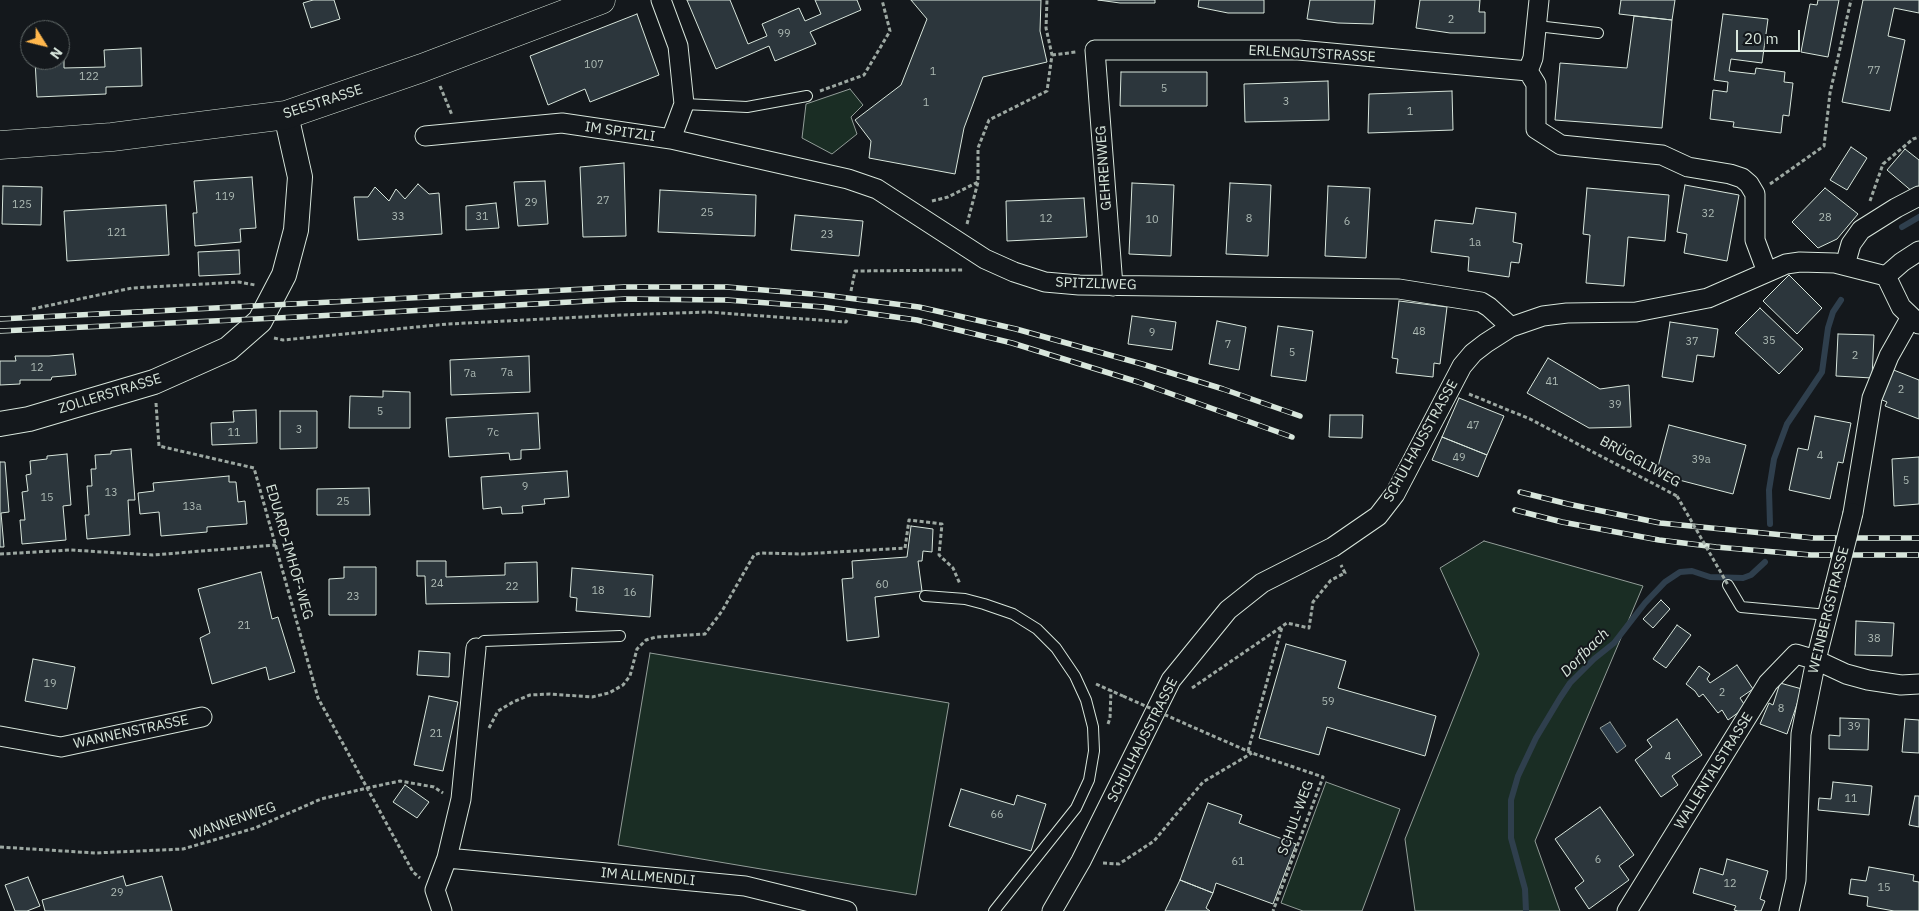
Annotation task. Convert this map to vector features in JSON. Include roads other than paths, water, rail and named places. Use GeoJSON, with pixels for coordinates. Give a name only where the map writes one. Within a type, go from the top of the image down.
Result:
{"type":"FeatureCollection","features":[{"type":"Feature","properties":{"kind":"main road","name":"SEESTRASSE"},"geometry":{"type":"LineString","coordinates":[[0,145],[112,138],[286,115],[431,65],[601,0]]}},
{"type":"Feature","properties":{"kind":"street","name":"IM SPITZLI"},"geometry":{"type":"LineString","coordinates":[[425,136],[562,123],[672,139],[684,104],[678,46],[661,0]]}},
{"type":"Feature","properties":{"kind":"street"},"geometry":{"type":"LineString","coordinates":[[1539,0],[1533,58],[1528,71],[1536,84],[1536,129],[1561,146],[1662,155],[1688,167],[1730,174],[1742,178],[1749,184],[1755,194],[1755,240],[1767,272]]}},
{"type":"Feature","properties":{"kind":"street","name":"ERLENGUTSTRASSE"},"geometry":{"type":"LineString","coordinates":[[1095,50],[1298,50],[1528,71]]}},
{"type":"Feature","properties":{"kind":"street","name":"GEHRENWEG"},"geometry":{"type":"LineString","coordinates":[[1095,50],[1113,286]]}},
{"type":"Feature","properties":{"kind":"street","name":"ZOLLERSTRASSE"},"geometry":{"type":"LineString","coordinates":[[0,424],[29,419],[154,382],[228,349],[260,322],[284,275],[296,230],[300,177],[286,115]]}},
{"type":"Feature","properties":{"kind":"street","name":"SPITZLIWEG"},"geometry":{"type":"LineString","coordinates":[[672,139],[848,179],[877,189],[985,259],[1014,272],[1045,282],[1079,286],[1399,289],[1481,302],[1490,307],[1511,327]]}},
{"type":"Feature","properties":{"kind":"street"},"geometry":{"type":"LineString","coordinates":[[1845,265],[1851,244],[1861,230],[1919,196]]}},
{"type":"Feature","properties":{"kind":"street"},"geometry":{"type":"LineString","coordinates":[[1915,321],[1901,307],[1886,276],[1919,251]]}},
{"type":"Feature","properties":{"kind":"street","name":"SCHULHAUSSTRASSE"},"geometry":{"type":"LineString","coordinates":[[1052,911],[1081,861],[1174,677],[1228,610],[1262,583],[1333,546],[1378,516],[1395,494],[1462,366],[1473,353],[1486,343],[1511,327],[1543,316],[1567,313],[1636,312],[1708,298],[1786,264],[1800,262],[1845,265],[1886,276]]}},
{"type":"Feature","properties":{"kind":"street","name":"WEINBERGSTRASSE"},"geometry":{"type":"LineString","coordinates":[[1789,911],[1796,880],[1801,734],[1816,660],[1853,513],[1872,398],[1889,356],[1915,321]]}},
{"type":"Feature","properties":{"kind":"street"},"geometry":{"type":"LineString","coordinates":[[442,911],[435,890],[447,858],[459,810],[476,648]]}},
{"type":"Feature","properties":{"kind":"street","name":"WALLENTALSTRASSE"},"geometry":{"type":"LineString","coordinates":[[1627,911],[1768,683],[1796,654],[1816,660]]}},
{"type":"Feature","properties":{"kind":"street"},"geometry":{"type":"LineString","coordinates":[[1816,660],[1834,670],[1868,680],[1919,684]]}},
{"type":"Feature","properties":{"kind":"street","name":"WANNENSTRASSE"},"geometry":{"type":"LineString","coordinates":[[0,736],[61,747],[202,717]]}},
{"type":"Feature","properties":{"kind":"street","name":"IM ALLMENDLI"},"geometry":{"type":"LineString","coordinates":[[447,858],[745,886],[847,911]]}},
{"type":"Feature","properties":{"kind":"lane"},"geometry":{"type":"LineString","coordinates":[[1537,26],[1598,33]]}},
{"type":"Feature","properties":{"kind":"lane"},"geometry":{"type":"LineString","coordinates":[[684,104],[747,107],[807,96]]}},
{"type":"Feature","properties":{"kind":"lane"},"geometry":{"type":"LineString","coordinates":[[1728,585],[1742,608],[1828,615]]}},
{"type":"Feature","properties":{"kind":"lane"},"geometry":{"type":"LineString","coordinates":[[926,596],[965,599],[984,604],[1013,614],[1037,629],[1056,648],[1075,676],[1086,700],[1093,727],[1094,751],[1089,780],[1076,808],[994,911]]}},
{"type":"Feature","properties":{"kind":"lane"},"geometry":{"type":"LineString","coordinates":[[476,648],[484,641],[620,636]]}},
{"type":"Feature","properties":{"kind":"water"},"geometry":{"type":"Polygon","coordinates":[[[1610,722],[1626,746],[1617,753],[1600,728],[1610,722]]]}},
{"type":"Feature","properties":{"kind":"waterway","name":"Dorfbach"},"geometry":{"type":"LineString","coordinates":[[1902,227],[1919,217]]}},
{"type":"Feature","properties":{"kind":"waterway","name":"Dorfbach"},"geometry":{"type":"LineString","coordinates":[[1770,524],[1769,490],[1774,459],[1787,424],[1822,372],[1828,328],[1833,312],[1841,300]]}},
{"type":"Feature","properties":{"kind":"waterway","name":"Dorfbach"},"geometry":{"type":"LineString","coordinates":[[1526,911],[1525,889],[1511,838],[1511,800],[1518,776],[1536,738],[1570,683],[1594,659],[1614,643],[1645,603],[1665,582],[1680,572],[1692,571],[1710,577],[1743,578],[1751,575],[1765,562]]}},
{"type":"Feature","properties":{"kind":"railway"},"geometry":{"type":"LineString","coordinates":[[0,319],[624,287],[727,287],[824,295],[919,307],[1016,329],[1142,364],[1223,389],[1300,416]]}},
{"type":"Feature","properties":{"kind":"railway"},"geometry":{"type":"LineString","coordinates":[[0,331],[625,299],[727,300],[823,307],[917,320],[1012,343],[1138,382],[1292,437]]}},
{"type":"Feature","properties":{"kind":"railway"},"geometry":{"type":"LineString","coordinates":[[1520,492],[1660,523],[1814,538],[1919,538]]}},
{"type":"Feature","properties":{"kind":"railway"},"geometry":{"type":"LineString","coordinates":[[1515,510],[1562,522],[1659,540],[1716,547],[1811,555],[1919,555]]}}]}
